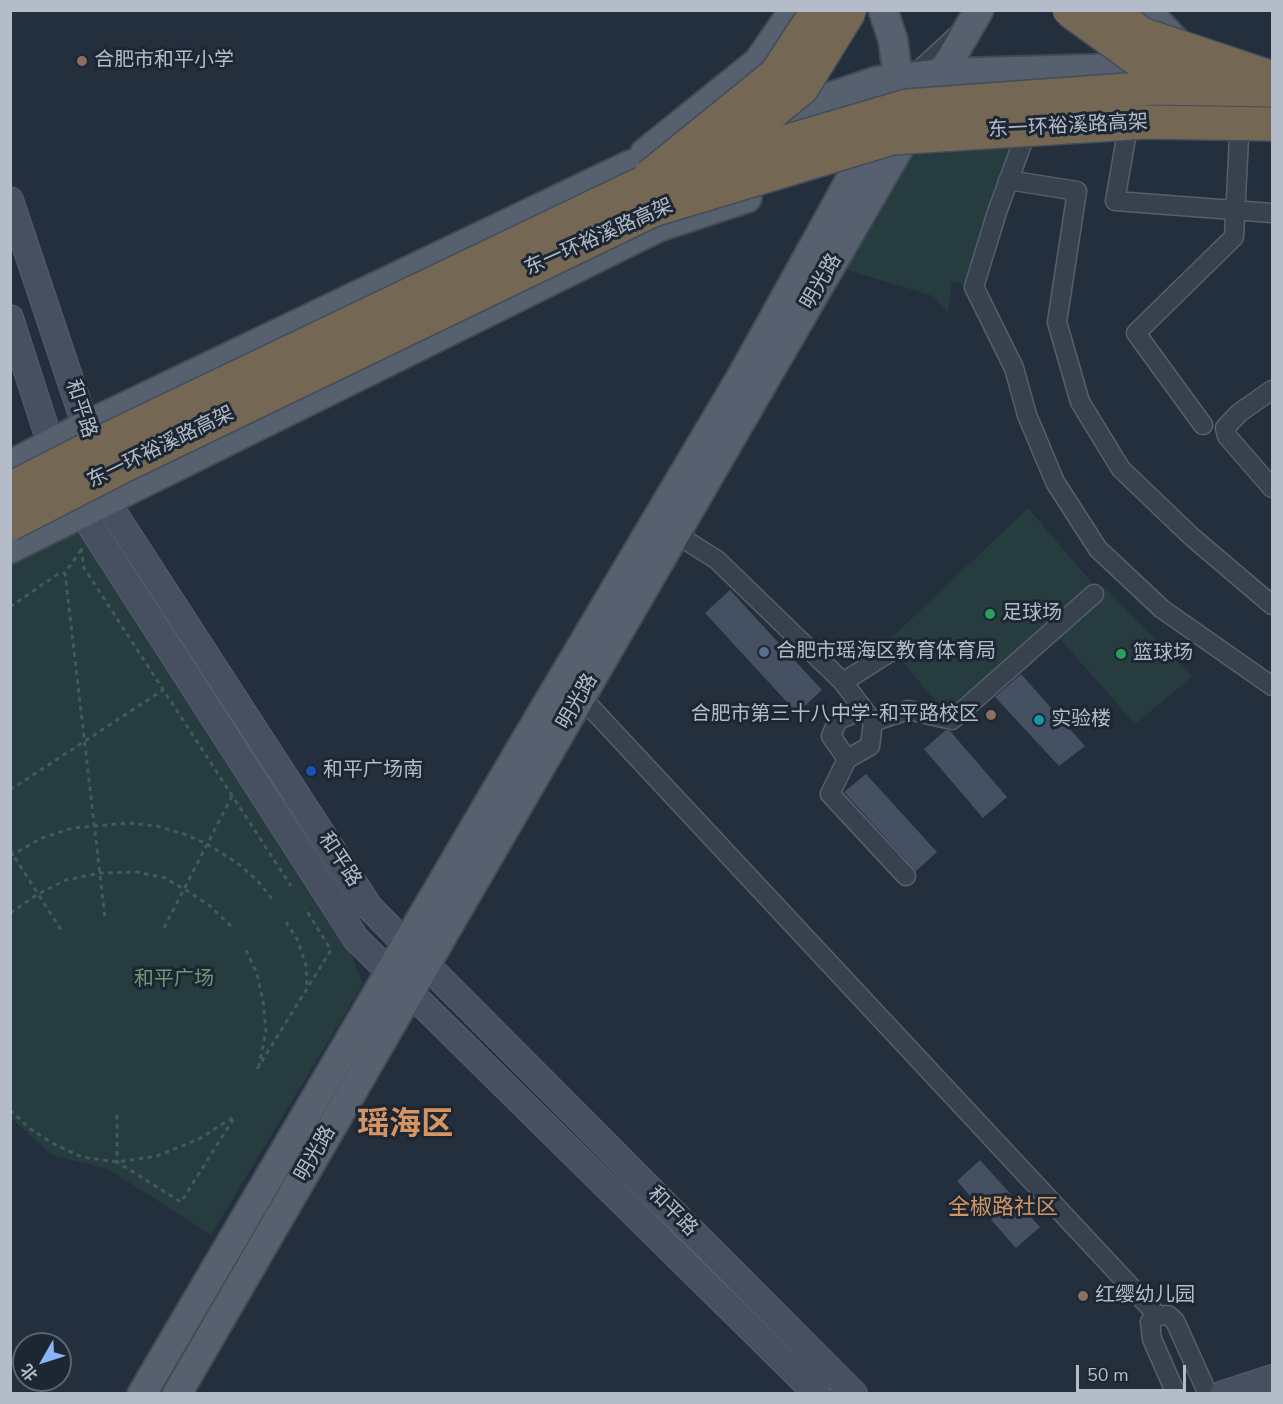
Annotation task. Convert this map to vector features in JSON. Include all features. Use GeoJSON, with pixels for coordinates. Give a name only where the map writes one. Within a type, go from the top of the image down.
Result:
{"type":"FeatureCollection","features":[{"type":"Feature","properties":{"kind":"highway"},"geometry":{"type":"LineString","coordinates":[[640,187],[776,74],[818,10]]}},
{"type":"Feature","properties":{"kind":"highway"},"geometry":{"type":"LineString","coordinates":[[640,187],[802,88],[849,10]]}},
{"type":"Feature","properties":{"kind":"highway"},"geometry":{"type":"LineString","coordinates":[[1069,10],[1145,65],[1272,110]]}},
{"type":"Feature","properties":{"kind":"highway"},"geometry":{"type":"LineString","coordinates":[[1111,10],[1141,34],[1272,78]]}},
{"type":"Feature","properties":{"kind":"highway","name":"东一环裕溪路高架"},"geometry":{"type":"LineString","coordinates":[[10,489],[104,441],[640,187],[907,106],[1154,88],[1272,90]]}},
{"type":"Feature","properties":{"kind":"highway","name":"东一环裕溪路高架"},"geometry":{"type":"LineString","coordinates":[[10,524],[121,467],[640,187],[892,138],[1146,122],[1272,124]]}},
{"type":"Feature","properties":{"kind":"main road"},"geometry":{"type":"LineString","coordinates":[[640,187],[758,62],[794,10]]}},
{"type":"Feature","properties":{"kind":"main road","name":"明光路"},"geometry":{"type":"LineString","coordinates":[[187,1386],[410,992],[416,955],[743,374],[876,131],[899,81],[893,40],[883,10]]}},
{"type":"Feature","properties":{"kind":"main road","name":"明光路"},"geometry":{"type":"LineString","coordinates":[[142,1394],[390,972],[416,955],[581,697],[978,10]]}},
{"type":"Feature","properties":{"kind":"main road"},"geometry":{"type":"LineString","coordinates":[[1146,10],[1200,66]]}},
{"type":"Feature","properties":{"kind":"main road"},"geometry":{"type":"LineString","coordinates":[[10,465],[85,426],[640,187],[877,81],[899,81],[943,73],[1200,66],[1272,70]]}},
{"type":"Feature","properties":{"kind":"main road"},"geometry":{"type":"LineString","coordinates":[[10,549],[659,227],[884,152],[1125,138],[1272,138]]}},
{"type":"Feature","properties":{"kind":"main road","name":"和平路"},"geometry":{"type":"LineString","coordinates":[[10,200],[114,513],[370,908],[854,1394]]}},
{"type":"Feature","properties":{"kind":"main road","name":"和平路"},"geometry":{"type":"LineString","coordinates":[[10,318],[63,482],[356,939],[817,1394]]}},
{"type":"Feature","properties":{"kind":"main road"},"geometry":{"type":"LineString","coordinates":[[1223,1394],[1272,1378]]}},
{"type":"Feature","properties":{"kind":"street"},"geometry":{"type":"LineString","coordinates":[[1125,138],[1115,201],[1272,213]]}},
{"type":"Feature","properties":{"kind":"street"},"geometry":{"type":"LineString","coordinates":[[1203,424],[1136,333],[1234,237],[1239,138]]}},
{"type":"Feature","properties":{"kind":"street"},"geometry":{"type":"LineString","coordinates":[[1022,144],[997,212],[974,287],[1014,368],[1027,415],[1055,482],[1098,549],[1162,609],[1272,686]]}},
{"type":"Feature","properties":{"kind":"street"},"geometry":{"type":"LineString","coordinates":[[1008,180],[1077,191],[1057,322],[1080,402],[1086,412],[1122,469],[1192,537],[1272,605]]}},
{"type":"Feature","properties":{"kind":"street"},"geometry":{"type":"LineString","coordinates":[[1272,390],[1239,413],[1225,428],[1227,436],[1272,488]]}},
{"type":"Feature","properties":{"kind":"street"},"geometry":{"type":"LineString","coordinates":[[676,534],[717,560],[843,682],[868,716],[870,746],[847,759],[830,794],[906,876]]}},
{"type":"Feature","properties":{"kind":"street"},"geometry":{"type":"LineString","coordinates":[[847,759],[831,736],[838,720],[908,710],[952,720],[1094,594]]}},
{"type":"Feature","properties":{"kind":"street"},"geometry":{"type":"LineString","coordinates":[[843,682],[892,651]]}},
{"type":"Feature","properties":{"kind":"street"},"geometry":{"type":"LineString","coordinates":[[581,697],[1158,1316]]}},
{"type":"Feature","properties":{"kind":"street"},"geometry":{"type":"LineString","coordinates":[[1176,1394],[1152,1339],[1150,1322],[1158,1316],[1168,1315],[1175,1321],[1208,1394]]}},
{"type":"Feature","properties":{"kind":"lane"},"geometry":{"type":"LineString","coordinates":[[842,135],[978,10]]}},
{"type":"Feature","properties":{"kind":"lane"},"geometry":{"type":"LineString","coordinates":[[799,176],[834,143]]}},
{"type":"Feature","properties":{"kind":"path"},"geometry":{"type":"LineString","coordinates":[[82,513],[81,550],[84,568],[291,886]]}},
{"type":"Feature","properties":{"kind":"path"},"geometry":{"type":"LineString","coordinates":[[81,550],[65,573],[105,918]]}},
{"type":"Feature","properties":{"kind":"path"},"geometry":{"type":"LineString","coordinates":[[10,606],[58,574],[65,573]]}},
{"type":"Feature","properties":{"kind":"path"},"geometry":{"type":"LineString","coordinates":[[10,790],[163,690]]}},
{"type":"Feature","properties":{"kind":"path"},"geometry":{"type":"LineString","coordinates":[[164,928],[232,796]]}},
{"type":"Feature","properties":{"kind":"path"},"geometry":{"type":"LineString","coordinates":[[63,933],[11,854],[42,838],[72,828],[128,823],[157,826],[184,834],[207,844],[236,862],[257,880],[272,900]]}},
{"type":"Feature","properties":{"kind":"path"},"geometry":{"type":"LineString","coordinates":[[10,913],[38,894],[66,880],[100,873],[137,872],[165,878],[184,889],[209,905],[232,927]]}},
{"type":"Feature","properties":{"kind":"path"},"geometry":{"type":"LineString","coordinates":[[246,950],[257,974],[266,1031],[257,1069],[331,950],[305,908]]}},
{"type":"Feature","properties":{"kind":"path"},"geometry":{"type":"LineString","coordinates":[[286,922],[297,939],[306,965],[308,988]]}},
{"type":"Feature","properties":{"kind":"path"},"geometry":{"type":"LineString","coordinates":[[10,1110],[29,1128],[52,1143],[82,1157],[117,1162],[157,1156],[199,1139],[235,1116],[181,1202],[117,1162]]}},
{"type":"Feature","properties":{"kind":"path"},"geometry":{"type":"LineString","coordinates":[[117,1115],[117,1162]]}},
{"type":"Feature","properties":{"kind":"green space"},"geometry":{"type":"Polygon","coordinates":[[[1022,144],[974,287],[952,281],[948,312],[933,296],[831,265],[897,151],[1022,144]]]}},
{"type":"Feature","properties":{"kind":"green space","name":"足球场"},"geometry":{"type":"Polygon","coordinates":[[[1028,508],[1094,585],[952,720],[886,643],[1028,508]]]}},
{"type":"Feature","properties":{"kind":"green space","name":"和平广场"},"geometry":{"type":"Polygon","coordinates":[[[83,513],[82,533],[351,954],[363,984],[211,1235],[108,1169],[52,1155],[11,1118],[11,549],[83,513]]]}},
{"type":"Feature","properties":{"kind":"green space","name":"篮球场"},"geometry":{"type":"Polygon","coordinates":[[[1103,586],[1192,677],[1135,724],[1053,631],[1103,586]]]}},
{"type":"Feature","properties":{"kind":"building","name":"合肥市瑶海区教育体育局"},"geometry":{"type":"Polygon","coordinates":[[[730,590],[822,690],[797,713],[705,613],[730,590]]]}},
{"type":"Feature","properties":{"kind":"building","name":"实验楼"},"geometry":{"type":"Polygon","coordinates":[[[1021,674],[1085,746],[1059,766],[995,697],[1021,674]]]}},
{"type":"Feature","properties":{"kind":"building"},"geometry":{"type":"Polygon","coordinates":[[[946,730],[950,731],[1007,797],[983,818],[924,749],[946,730]]]}},
{"type":"Feature","properties":{"kind":"building"},"geometry":{"type":"Polygon","coordinates":[[[866,774],[937,852],[916,871],[844,792],[866,774]]]}},
{"type":"Feature","properties":{"kind":"building"},"geometry":{"type":"Polygon","coordinates":[[[980,1160],[1040,1227],[1016,1248],[957,1181],[980,1160]]]}},
{"type":"Feature","properties":{"kind":"place","name":"合肥市和平小学"},"geometry":{"type":"Point","coordinates":[82,61]}},
{"type":"Feature","properties":{"kind":"place","name":"足球场"},"geometry":{"type":"Point","coordinates":[990,614]}},
{"type":"Feature","properties":{"kind":"place","name":"合肥市瑶海区教育体育局"},"geometry":{"type":"Point","coordinates":[764,652]}},
{"type":"Feature","properties":{"kind":"place","name":"篮球场"},"geometry":{"type":"Point","coordinates":[1121,654]}},
{"type":"Feature","properties":{"kind":"place","name":"合肥市第三十八中学-和平路校区"},"geometry":{"type":"Point","coordinates":[991,715]}},
{"type":"Feature","properties":{"kind":"place","name":"实验楼"},"geometry":{"type":"Point","coordinates":[1039,720]}},
{"type":"Feature","properties":{"kind":"place","name":"和平广场南"},"geometry":{"type":"Point","coordinates":[311,771]}},
{"type":"Feature","properties":{"kind":"place","name":"红缨幼儿园"},"geometry":{"type":"Point","coordinates":[1083,1296]}},
{"type":"Feature","properties":{"kind":"district","name":"瑶海区"},"geometry":{"type":"Point","coordinates":[405,1126]}},
{"type":"Feature","properties":{"kind":"district","name":"全椒路社区"},"geometry":{"type":"Point","coordinates":[1003,1209]}}]}
